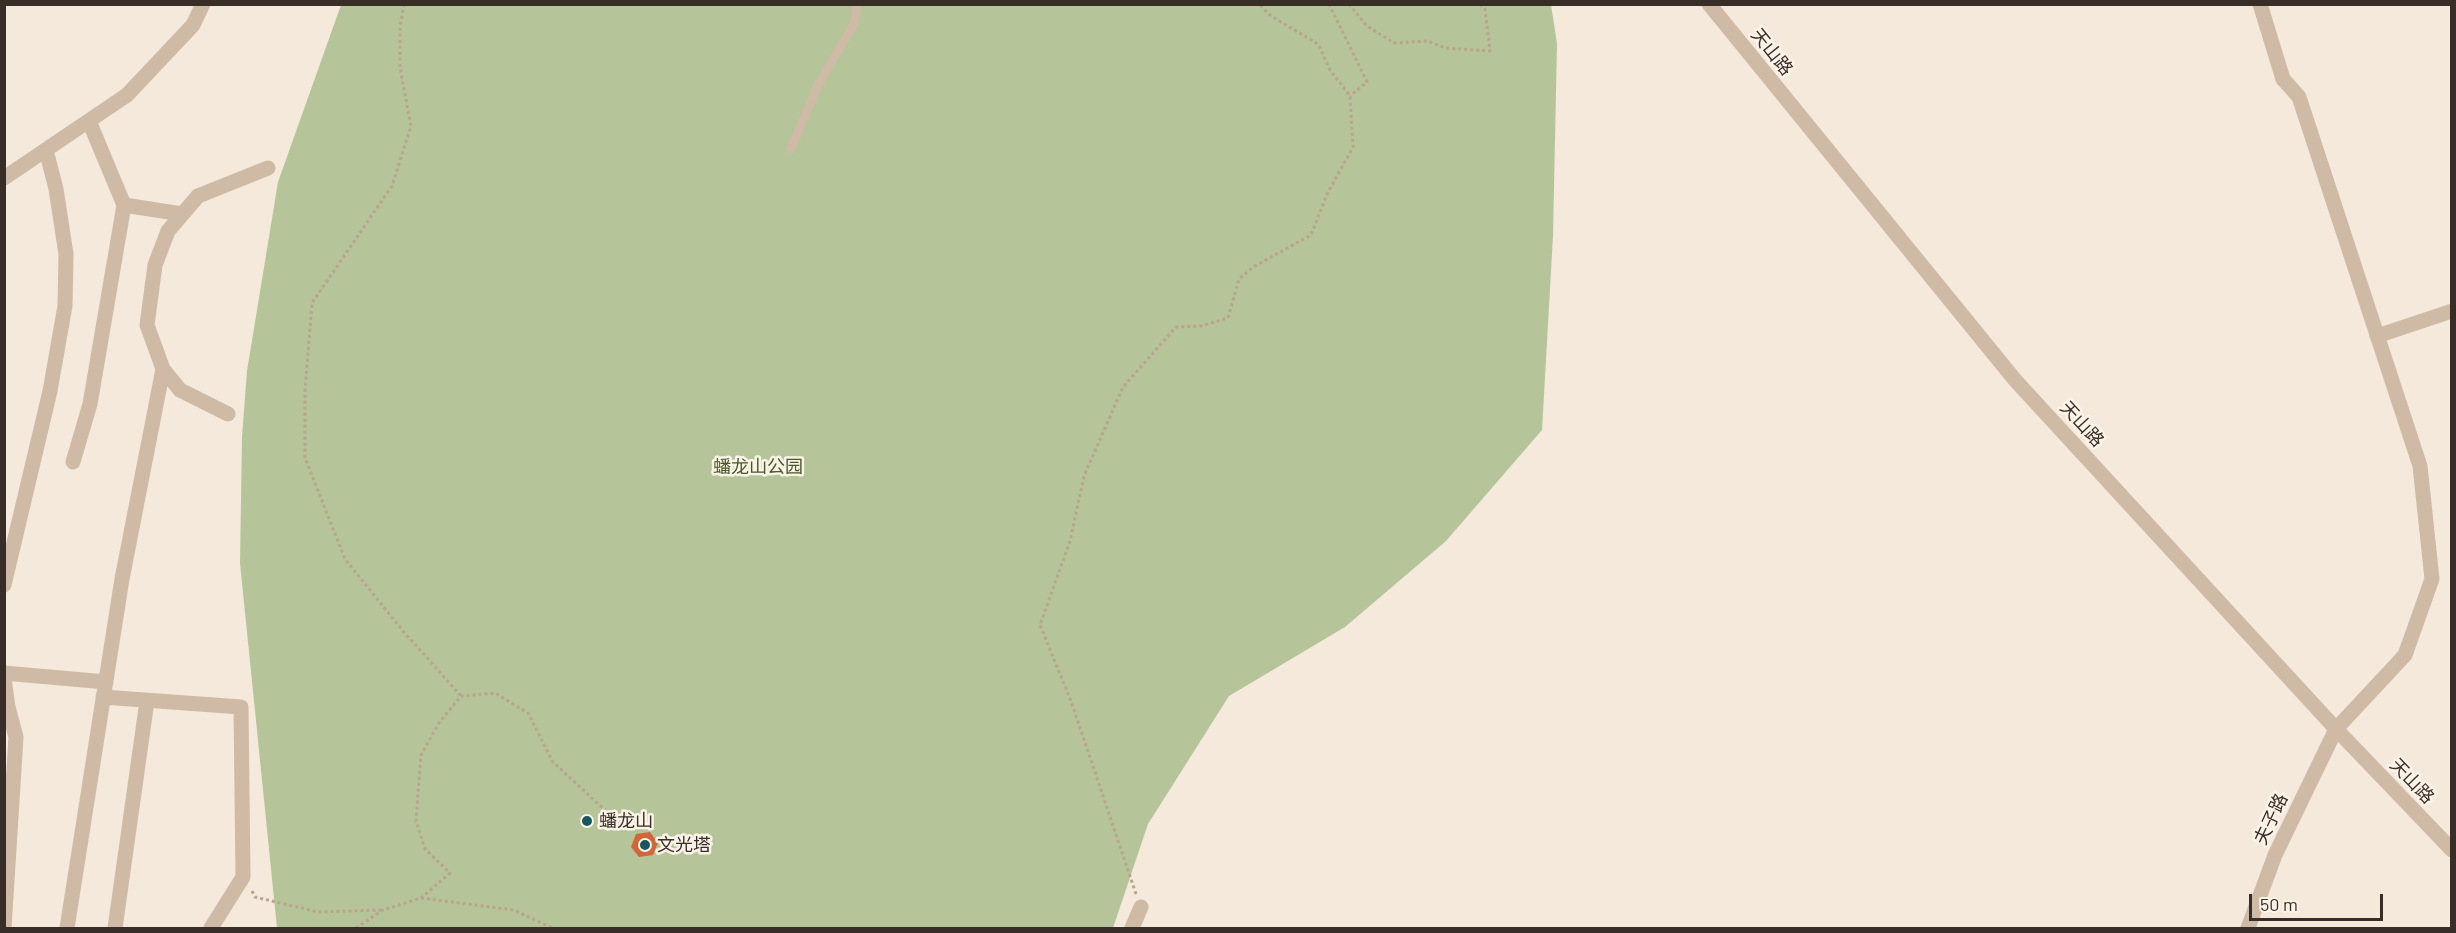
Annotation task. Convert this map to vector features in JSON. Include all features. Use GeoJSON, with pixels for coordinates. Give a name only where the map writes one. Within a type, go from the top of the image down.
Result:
{"type":"FeatureCollection","features":[{"type":"Feature","properties":{"kind":"street"},"geometry":{"type":"LineString","coordinates":[[4,178],[127,95],[193,25],[203,4]]}},
{"type":"Feature","properties":{"kind":"street","name":"天山路"},"geometry":{"type":"LineString","coordinates":[[1708,4],[2015,380],[2336,729],[2451,850]]}},
{"type":"Feature","properties":{"kind":"street","name":"夫子路"},"geometry":{"type":"LineString","coordinates":[[2248,928],[2275,855],[2336,729],[2405,656],[2432,579],[2420,466],[2299,96],[2283,79],[2260,4]]}},
{"type":"Feature","properties":{"kind":"street"},"geometry":{"type":"LineString","coordinates":[[73,462],[90,404],[124,205],[89,121]]}},
{"type":"Feature","properties":{"kind":"street"},"geometry":{"type":"LineString","coordinates":[[4,585],[50,391],[65,306],[66,254],[56,189],[46,150]]}},
{"type":"Feature","properties":{"kind":"street"},"geometry":{"type":"LineString","coordinates":[[228,414],[180,390],[163,369],[147,325],[154,265],[168,231],[198,196],[268,168]]}},
{"type":"Feature","properties":{"kind":"street"},"geometry":{"type":"LineString","coordinates":[[124,205],[182,214]]}},
{"type":"Feature","properties":{"kind":"street"},"geometry":{"type":"LineString","coordinates":[[2378,336],[2451,311]]}},
{"type":"Feature","properties":{"kind":"street"},"geometry":{"type":"LineString","coordinates":[[67,928],[122,579],[163,369]]}},
{"type":"Feature","properties":{"kind":"street"},"geometry":{"type":"LineString","coordinates":[[4,673],[104,689],[147,701],[241,707],[243,878],[211,928]]}},
{"type":"Feature","properties":{"kind":"street"},"geometry":{"type":"LineString","coordinates":[[4,680],[16,737],[4,928]]}},
{"type":"Feature","properties":{"kind":"street"},"geometry":{"type":"LineString","coordinates":[[115,928],[147,701]]}},
{"type":"Feature","properties":{"kind":"street"},"geometry":{"type":"LineString","coordinates":[[1132,928],[1141,907]]}},
{"type":"Feature","properties":{"kind":"lane"},"geometry":{"type":"LineString","coordinates":[[791,149],[818,85],[855,22],[857,4]]}},
{"type":"Feature","properties":{"kind":"path"},"geometry":{"type":"LineString","coordinates":[[404,4],[400,28],[400,68],[411,126],[392,186],[312,303],[304,391],[304,458],[345,559],[403,632],[461,696]]}},
{"type":"Feature","properties":{"kind":"path"},"geometry":{"type":"LineString","coordinates":[[1141,907],[1071,701],[1040,625],[1070,541],[1084,476],[1123,387],[1176,327],[1201,326],[1228,318],[1239,279],[1253,267],[1311,235],[1327,194],[1353,147],[1350,96],[1330,70],[1318,44],[1271,16],[1259,4]]}},
{"type":"Feature","properties":{"kind":"path"},"geometry":{"type":"LineString","coordinates":[[1329,4],[1367,82],[1350,96]]}},
{"type":"Feature","properties":{"kind":"path"},"geometry":{"type":"LineString","coordinates":[[1349,4],[1367,26],[1394,43],[1428,41],[1445,48],[1490,51],[1485,9],[1480,4]]}},
{"type":"Feature","properties":{"kind":"path"},"geometry":{"type":"LineString","coordinates":[[422,898],[450,873],[425,849],[416,821],[422,755],[439,723],[461,696],[495,693],[528,713],[553,762],[621,825]]}},
{"type":"Feature","properties":{"kind":"path"},"geometry":{"type":"LineString","coordinates":[[243,878],[255,897],[318,912],[383,910],[422,898],[514,910],[552,928]]}},
{"type":"Feature","properties":{"kind":"path"},"geometry":{"type":"LineString","coordinates":[[356,928],[383,910]]}},
{"type":"Feature","properties":{"kind":"green space","name":"蟠龙山公园"},"geometry":{"type":"Polygon","coordinates":[[[341,5],[1551,5],[1557,43],[1553,236],[1542,430],[1446,541],[1345,627],[1229,696],[1148,824],[1113,928],[277,928],[240,563],[242,437],[247,371],[278,182],[341,5]]]}},
{"type":"Feature","properties":{"kind":"building","name":"文光塔"},"geometry":{"type":"Polygon","coordinates":[[[650,832],[658,843],[653,855],[639,857],[631,847],[636,834],[650,832]]]}},
{"type":"Feature","properties":{"kind":"place","name":"蟠龙山"},"geometry":{"type":"Point","coordinates":[587,821]}},
{"type":"Feature","properties":{"kind":"place","name":"文光塔"},"geometry":{"type":"Point","coordinates":[645,845]}}]}
